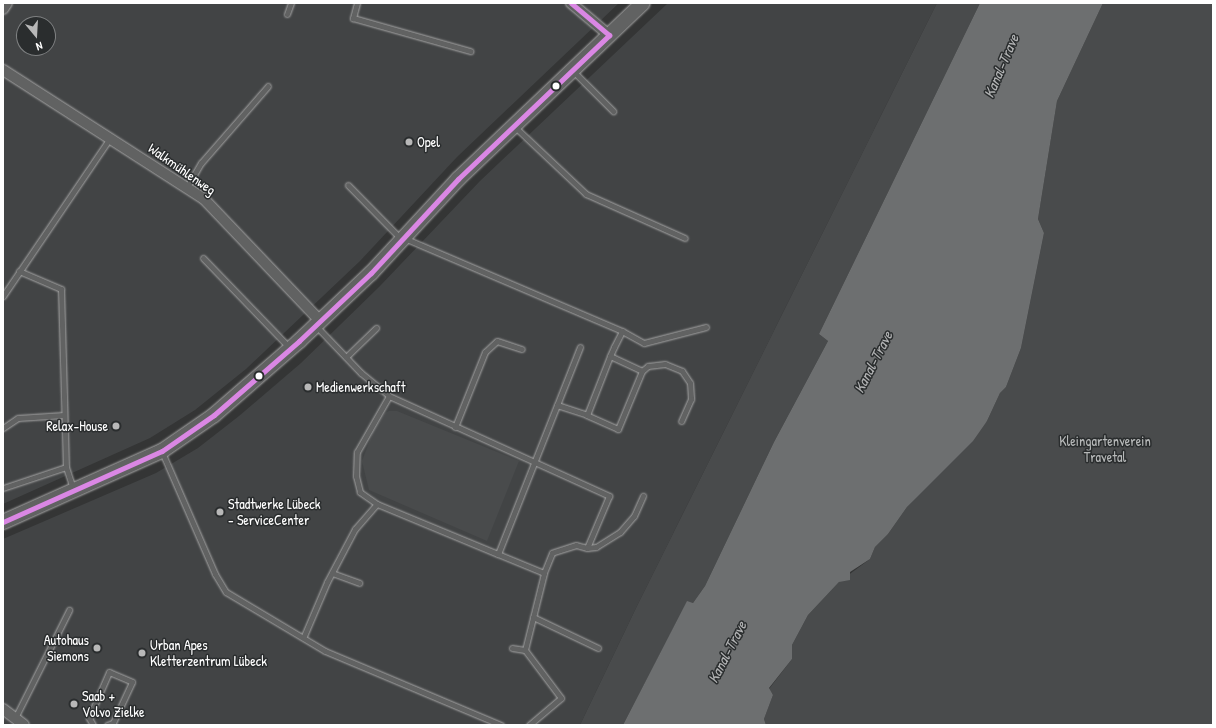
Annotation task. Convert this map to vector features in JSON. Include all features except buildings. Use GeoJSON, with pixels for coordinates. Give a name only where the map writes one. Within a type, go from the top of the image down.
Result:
{"type":"FeatureCollection","features":[{"type":"Feature","properties":{"kind":"main road"},"geometry":{"type":"LineString","coordinates":[[4,520],[74,491],[162,451],[214,415],[290,349],[371,273],[458,179],[643,3]]}},
{"type":"Feature","properties":{"kind":"street"},"geometry":{"type":"LineString","coordinates":[[3,9],[7,3]]}},
{"type":"Feature","properties":{"kind":"street"},"geometry":{"type":"LineString","coordinates":[[571,3],[609,35]]}},
{"type":"Feature","properties":{"kind":"street","name":"Walkmühlenweg"},"geometry":{"type":"LineString","coordinates":[[3,70],[204,199],[239,233],[318,323]]}},
{"type":"Feature","properties":{"kind":"street"},"geometry":{"type":"LineString","coordinates":[[3,709],[24,725]]}},
{"type":"Feature","properties":{"kind":"lane"},"geometry":{"type":"LineString","coordinates":[[287,14],[291,3]]}},
{"type":"Feature","properties":{"kind":"lane"},"geometry":{"type":"LineString","coordinates":[[357,3],[353,18],[470,50]]}},
{"type":"Feature","properties":{"kind":"lane"},"geometry":{"type":"LineString","coordinates":[[572,70],[613,111]]}},
{"type":"Feature","properties":{"kind":"lane"},"geometry":{"type":"LineString","coordinates":[[187,187],[201,164],[268,86]]}},
{"type":"Feature","properties":{"kind":"lane"},"geometry":{"type":"LineString","coordinates":[[514,126],[586,194],[685,238]]}},
{"type":"Feature","properties":{"kind":"lane"},"geometry":{"type":"LineString","coordinates":[[3,296],[111,138]]}},
{"type":"Feature","properties":{"kind":"lane"},"geometry":{"type":"LineString","coordinates":[[348,185],[402,239],[622,330],[644,343],[706,328]]}},
{"type":"Feature","properties":{"kind":"lane"},"geometry":{"type":"LineString","coordinates":[[203,258],[290,349]]}},
{"type":"Feature","properties":{"kind":"lane"},"geometry":{"type":"LineString","coordinates":[[19,271],[61,289],[66,467],[74,491]]}},
{"type":"Feature","properties":{"kind":"lane"},"geometry":{"type":"LineString","coordinates":[[318,323],[346,357],[389,396],[609,496],[587,548]]}},
{"type":"Feature","properties":{"kind":"lane"},"geometry":{"type":"LineString","coordinates":[[346,357],[376,328]]}},
{"type":"Feature","properties":{"kind":"lane"},"geometry":{"type":"LineString","coordinates":[[587,416],[610,356],[622,330]]}},
{"type":"Feature","properties":{"kind":"lane"},"geometry":{"type":"LineString","coordinates":[[455,427],[485,352],[497,341],[522,349]]}},
{"type":"Feature","properties":{"kind":"lane"},"geometry":{"type":"LineString","coordinates":[[498,554],[580,346]]}},
{"type":"Feature","properties":{"kind":"lane"},"geometry":{"type":"LineString","coordinates":[[610,356],[642,371]]}},
{"type":"Feature","properties":{"kind":"lane"},"geometry":{"type":"LineString","coordinates":[[558,405],[618,429],[642,371],[648,366],[665,364],[682,371],[690,384],[690,398],[681,421]]}},
{"type":"Feature","properties":{"kind":"lane"},"geometry":{"type":"LineString","coordinates":[[389,396],[357,452],[356,476],[360,492],[377,504],[544,573]]}},
{"type":"Feature","properties":{"kind":"lane"},"geometry":{"type":"LineString","coordinates":[[3,428],[18,418],[64,415]]}},
{"type":"Feature","properties":{"kind":"lane"},"geometry":{"type":"LineString","coordinates":[[162,451],[214,574],[226,592],[304,636],[325,651],[500,725]]}},
{"type":"Feature","properties":{"kind":"lane"},"geometry":{"type":"LineString","coordinates":[[3,488],[66,467]]}},
{"type":"Feature","properties":{"kind":"lane"},"geometry":{"type":"LineString","coordinates":[[525,650],[544,573],[552,553],[576,545],[587,548],[596,547],[620,532],[634,516],[643,496]]}},
{"type":"Feature","properties":{"kind":"lane"},"geometry":{"type":"LineString","coordinates":[[304,636],[332,573],[355,529],[377,504]]}},
{"type":"Feature","properties":{"kind":"lane"},"geometry":{"type":"LineString","coordinates":[[332,573],[359,583]]}},
{"type":"Feature","properties":{"kind":"lane"},"geometry":{"type":"LineString","coordinates":[[14,718],[69,610]]}},
{"type":"Feature","properties":{"kind":"lane"},"geometry":{"type":"LineString","coordinates":[[533,617],[598,648]]}},
{"type":"Feature","properties":{"kind":"lane"},"geometry":{"type":"LineString","coordinates":[[512,648],[525,650],[561,698],[529,725]]}},
{"type":"Feature","properties":{"kind":"lane"},"geometry":{"type":"LineString","coordinates":[[93,725],[89,718],[108,672],[132,682],[113,723],[107,725]]}},
{"type":"Feature","properties":{"kind":"shaded area"},"geometry":{"type":"Polygon","coordinates":[[[3,3],[619,3],[457,157],[360,261],[246,369],[195,410],[150,438],[3,504],[3,3]]]}},
{"type":"Feature","properties":{"kind":"shaded area"},"geometry":{"type":"Polygon","coordinates":[[[668,3],[937,3],[636,608],[580,725],[3,725],[3,539],[156,473],[198,448],[239,416],[301,363],[380,286],[480,181],[668,3]]]}},
{"type":"Feature","properties":{"kind":"green space"},"geometry":{"type":"Polygon","coordinates":[[[937,3],[980,3],[819,334],[828,341],[774,442],[705,586],[693,603],[687,602],[623,725],[580,725],[636,608],[937,3]]]}},
{"type":"Feature","properties":{"kind":"green space","name":"Kleingartenverein Travetal"},"geometry":{"type":"Polygon","coordinates":[[[1103,3],[1213,3],[1213,725],[766,725],[764,719],[773,695],[769,689],[792,659],[792,645],[808,615],[839,582],[870,559],[875,547],[888,534],[907,507],[987,421],[1000,393],[1006,387],[1021,348],[1044,233],[1038,219],[1057,101],[1103,3]]]}},
{"type":"Feature","properties":{"kind":"green space"},"geometry":{"type":"Polygon","coordinates":[[[389,411],[397,411],[519,461],[487,541],[369,490],[362,461],[373,432],[385,413],[389,411]]]}},
{"type":"Feature","properties":{"kind":"water","name":"Kanal-Trave"},"geometry":{"type":"Polygon","coordinates":[[[980,3],[1103,3],[1057,101],[1038,219],[1044,233],[1021,348],[1006,387],[1000,393],[987,421],[973,441],[907,507],[888,534],[875,547],[870,559],[850,572],[850,580],[839,582],[808,615],[792,645],[792,659],[769,688],[773,695],[764,719],[766,725],[623,725],[687,601],[693,603],[705,586],[774,442],[828,341],[819,334],[980,3]]]}},
{"type":"Feature","properties":{"kind":"transit line"},"geometry":{"type":"LineString","coordinates":[[571,3],[609,35]]}},
{"type":"Feature","properties":{"kind":"transit line"},"geometry":{"type":"LineString","coordinates":[[3,522],[162,451],[214,415],[299,341],[371,273],[458,179],[609,35]]}},
{"type":"Feature","properties":{"kind":"place","name":"Opel"},"geometry":{"type":"Point","coordinates":[409,142]}},
{"type":"Feature","properties":{"kind":"place","name":"Medienwerkschaft"},"geometry":{"type":"Point","coordinates":[308,387]}},
{"type":"Feature","properties":{"kind":"place","name":"Relax-House"},"geometry":{"type":"Point","coordinates":[116,426]}},
{"type":"Feature","properties":{"kind":"place","name":"Stadtwerke Lübeck - ServiceCenter"},"geometry":{"type":"Point","coordinates":[220,512]}},
{"type":"Feature","properties":{"kind":"place","name":"Autohaus Siemons"},"geometry":{"type":"Point","coordinates":[97,648]}},
{"type":"Feature","properties":{"kind":"place","name":"Urban Apes Kletterzentrum Lübeck"},"geometry":{"type":"Point","coordinates":[142,653]}},
{"type":"Feature","properties":{"kind":"place","name":"Saab + Volvo Zielke"},"geometry":{"type":"Point","coordinates":[74,704]}}]}
